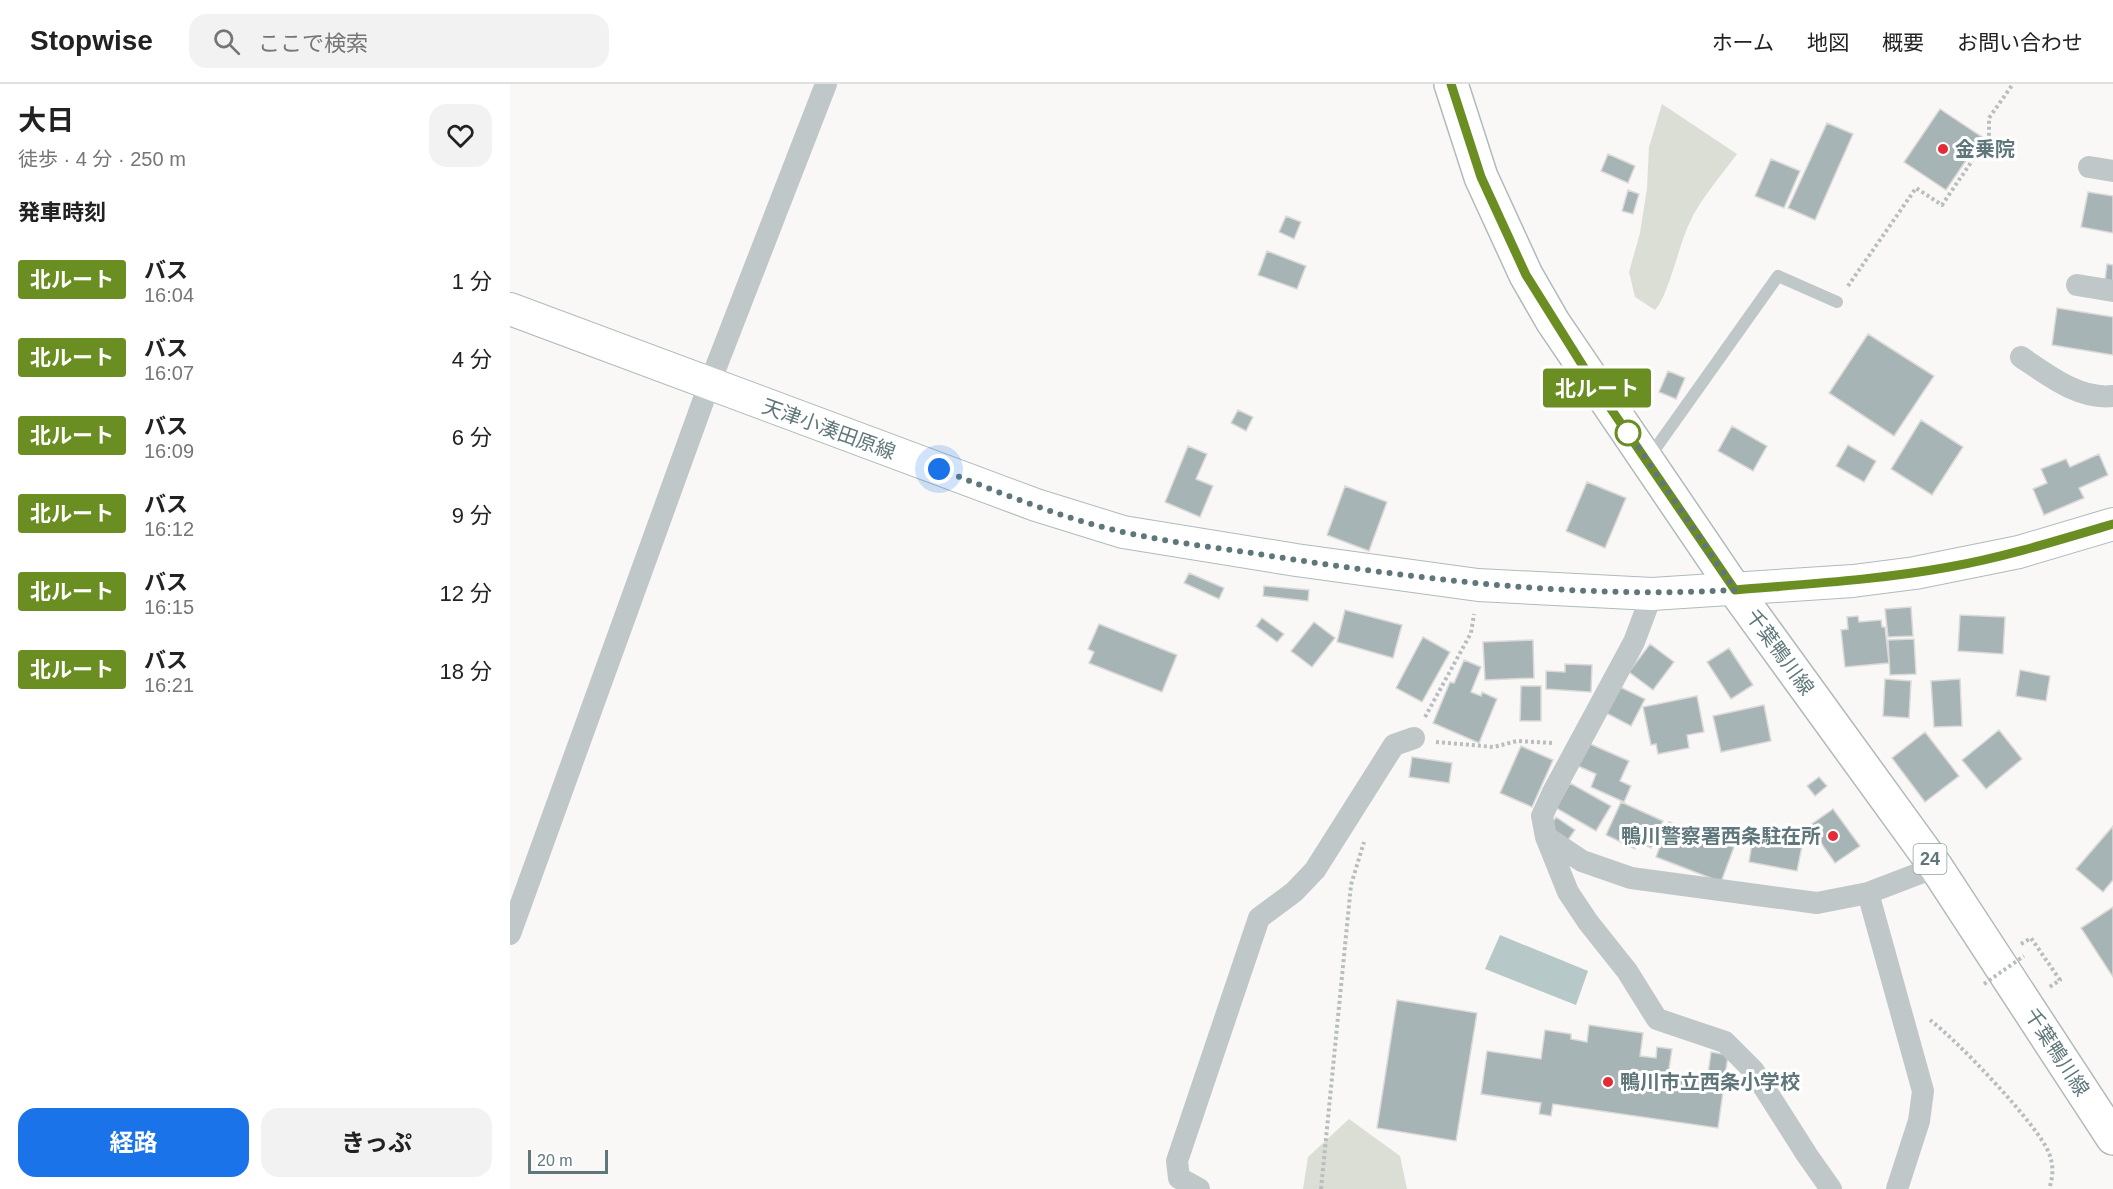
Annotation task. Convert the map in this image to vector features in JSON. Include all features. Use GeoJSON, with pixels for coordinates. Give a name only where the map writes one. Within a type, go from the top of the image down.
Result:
{"type":"FeatureCollection","features":[{"type":"Feature","properties":{"kind":"main road","name":"千葉鴨川線"},"geometry":{"type":"LineString","coordinates":[[1452,84],[1481,177],[1526,275],[1553,322],[1735,590],[1936,867],[2109,1121]]}},
{"type":"Feature","properties":{"kind":"main road","name":"天津小湊田原線"},"geometry":{"type":"LineString","coordinates":[[510,309],[1036,506],[1123,532],[1296,560],[1478,585],[1652,594],[1853,581],[1947,568],[2019,552],[2113,524]]}},
{"type":"Feature","properties":{"kind":"street"},"geometry":{"type":"LineString","coordinates":[[510,934],[710,385],[826,84]]}},
{"type":"Feature","properties":{"kind":"street"},"geometry":{"type":"LineString","coordinates":[[2088,167],[2113,171]]}},
{"type":"Feature","properties":{"kind":"street"},"geometry":{"type":"LineString","coordinates":[[2077,285],[2113,291]]}},
{"type":"Feature","properties":{"kind":"street"},"geometry":{"type":"LineString","coordinates":[[2021,357],[2060,383],[2098,398],[2113,396]]}},
{"type":"Feature","properties":{"kind":"street"},"geometry":{"type":"LineString","coordinates":[[1652,594],[1634,642],[1542,816],[1546,837],[1568,892],[1627,971],[1657,1019],[1725,1042],[1753,1070],[1807,1155],[1832,1189]]}},
{"type":"Feature","properties":{"kind":"street"},"geometry":{"type":"LineString","coordinates":[[1199,1189],[1179,1178],[1177,1161],[1259,918],[1294,892],[1315,870],[1394,745],[1414,738]]}},
{"type":"Feature","properties":{"kind":"street"},"geometry":{"type":"LineString","coordinates":[[1546,837],[1582,861],[1631,878],[1817,903],[1868,893],[1936,867]]}},
{"type":"Feature","properties":{"kind":"street"},"geometry":{"type":"LineString","coordinates":[[1868,893],[1923,1091],[1919,1120],[1897,1189]]}},
{"type":"Feature","properties":{"kind":"lane"},"geometry":{"type":"LineString","coordinates":[[1647,460],[1778,276],[1837,302]]}},
{"type":"Feature","properties":{"kind":"path"},"geometry":{"type":"LineString","coordinates":[[1837,302],[1916,188],[1942,205],[1989,136],[1989,118],[2013,84]]}},
{"type":"Feature","properties":{"kind":"path"},"geometry":{"type":"LineString","coordinates":[[1478,585],[1471,633],[1414,738],[1455,746],[1494,747],[1517,741],[1548,742],[1575,751]]}},
{"type":"Feature","properties":{"kind":"path"},"geometry":{"type":"LineString","coordinates":[[1321,1189],[1350,885],[1367,831]]}},
{"type":"Feature","properties":{"kind":"path"},"geometry":{"type":"LineString","coordinates":[[2018,947],[2031,938],[2060,980]]}},
{"type":"Feature","properties":{"kind":"path"},"geometry":{"type":"LineString","coordinates":[[1984,984],[2024,956]]}},
{"type":"Feature","properties":{"kind":"path"},"geometry":{"type":"LineString","coordinates":[[1901,1010],[1932,1021],[2025,1119],[2049,1153],[2054,1175],[2049,1189]]}},
{"type":"Feature","properties":{"kind":"shaded area"},"geometry":{"type":"Polygon","coordinates":[[[1662,104],[1737,154],[1694,215],[1685,233],[1669,283],[1655,310],[1635,297],[1629,272],[1640,233],[1647,188],[1649,147],[1662,104]]]}},
{"type":"Feature","properties":{"kind":"shaded area"},"geometry":{"type":"Polygon","coordinates":[[[1500,935],[1588,971],[1576,1005],[1485,969],[1500,935]]]}},
{"type":"Feature","properties":{"kind":"shaded area"},"geometry":{"type":"Polygon","coordinates":[[[1349,1119],[1400,1156],[1407,1189],[1303,1189],[1308,1157],[1349,1119]]]}},
{"type":"Feature","properties":{"kind":"building","name":"金乗院"},"geometry":{"type":"Polygon","coordinates":[[[1940,109],[1982,137],[1946,190],[1904,162],[1940,109]]]}},
{"type":"Feature","properties":{"kind":"building"},"geometry":{"type":"Polygon","coordinates":[[[1827,123],[1853,134],[1815,220],[1788,208],[1827,123]]]}},
{"type":"Feature","properties":{"kind":"building"},"geometry":{"type":"Polygon","coordinates":[[[1608,154],[1635,166],[1628,183],[1601,171],[1608,154]]]}},
{"type":"Feature","properties":{"kind":"building"},"geometry":{"type":"Polygon","coordinates":[[[1771,159],[1800,171],[1784,208],[1755,196],[1771,159]]]}},
{"type":"Feature","properties":{"kind":"building"},"geometry":{"type":"Polygon","coordinates":[[[1628,190],[1639,194],[1633,214],[1622,211],[1628,190]]]}},
{"type":"Feature","properties":{"kind":"building"},"geometry":{"type":"Polygon","coordinates":[[[2088,192],[2113,196],[2113,233],[2081,227],[2088,192]]]}},
{"type":"Feature","properties":{"kind":"building"},"geometry":{"type":"Polygon","coordinates":[[[1286,216],[1301,222],[1294,239],[1279,232],[1286,216]]]}},
{"type":"Feature","properties":{"kind":"building"},"geometry":{"type":"Polygon","coordinates":[[[1267,251],[1306,266],[1297,289],[1258,275],[1267,251]]]}},
{"type":"Feature","properties":{"kind":"building"},"geometry":{"type":"Polygon","coordinates":[[[2107,264],[2113,265],[2113,282],[2105,281],[2107,264]]]}},
{"type":"Feature","properties":{"kind":"building"},"geometry":{"type":"Polygon","coordinates":[[[2057,308],[2113,317],[2113,355],[2052,345],[2057,308]]]}},
{"type":"Feature","properties":{"kind":"building"},"geometry":{"type":"Polygon","coordinates":[[[1868,334],[1934,376],[1894,436],[1829,393],[1868,334]]]}},
{"type":"Feature","properties":{"kind":"building"},"geometry":{"type":"Polygon","coordinates":[[[1668,371],[1685,378],[1676,399],[1659,392],[1668,371]]]}},
{"type":"Feature","properties":{"kind":"building"},"geometry":{"type":"Polygon","coordinates":[[[1238,410],[1253,417],[1246,431],[1231,423],[1238,410]]]}},
{"type":"Feature","properties":{"kind":"building"},"geometry":{"type":"Polygon","coordinates":[[[1921,420],[1963,447],[1932,495],[1891,469],[1921,420]]]}},
{"type":"Feature","properties":{"kind":"building"},"geometry":{"type":"Polygon","coordinates":[[[1732,426],[1767,446],[1753,471],[1718,451],[1732,426]]]}},
{"type":"Feature","properties":{"kind":"building"},"geometry":{"type":"Polygon","coordinates":[[[1848,445],[1876,461],[1864,482],[1836,466],[1848,445]]]}},
{"type":"Feature","properties":{"kind":"building"},"geometry":{"type":"Polygon","coordinates":[[[1188,446],[1207,454],[1196,479],[1213,486],[1200,517],[1165,502],[1188,446]]]}},
{"type":"Feature","properties":{"kind":"building"},"geometry":{"type":"Polygon","coordinates":[[[2099,454],[2108,475],[2079,488],[2084,498],[2044,515],[2033,489],[2047,483],[2041,469],[2066,459],[2070,467],[2099,454]]]}},
{"type":"Feature","properties":{"kind":"building"},"geometry":{"type":"Polygon","coordinates":[[[1587,482],[1626,498],[1605,548],[1566,531],[1587,482]]]}},
{"type":"Feature","properties":{"kind":"building"},"geometry":{"type":"Polygon","coordinates":[[[1345,486],[1387,502],[1369,551],[1327,535],[1345,486]]]}},
{"type":"Feature","properties":{"kind":"building"},"geometry":{"type":"Polygon","coordinates":[[[1189,573],[1224,588],[1219,599],[1184,583],[1189,573]]]}},
{"type":"Feature","properties":{"kind":"building"},"geometry":{"type":"Polygon","coordinates":[[[1264,586],[1309,590],[1308,601],[1263,596],[1264,586]]]}},
{"type":"Feature","properties":{"kind":"building"},"geometry":{"type":"Polygon","coordinates":[[[1911,607],[1913,636],[1888,637],[1885,609],[1911,607]]]}},
{"type":"Feature","properties":{"kind":"building"},"geometry":{"type":"Polygon","coordinates":[[[1345,610],[1402,625],[1393,658],[1337,642],[1345,610]]]}},
{"type":"Feature","properties":{"kind":"building"},"geometry":{"type":"Polygon","coordinates":[[[1960,615],[2005,617],[2003,654],[1958,651],[1960,615]]]}},
{"type":"Feature","properties":{"kind":"building"},"geometry":{"type":"Polygon","coordinates":[[[1858,616],[1859,622],[1881,620],[1882,627],[1885,627],[1889,663],[1845,667],[1841,630],[1848,629],[1847,617],[1858,616]]]}},
{"type":"Feature","properties":{"kind":"building"},"geometry":{"type":"Polygon","coordinates":[[[1262,618],[1284,634],[1277,642],[1256,626],[1262,618]]]}},
{"type":"Feature","properties":{"kind":"building"},"geometry":{"type":"Polygon","coordinates":[[[1314,622],[1335,638],[1312,667],[1291,651],[1314,622]]]}},
{"type":"Feature","properties":{"kind":"building"},"geometry":{"type":"Polygon","coordinates":[[[1099,624],[1177,655],[1162,692],[1089,663],[1094,652],[1088,649],[1099,624]]]}},
{"type":"Feature","properties":{"kind":"building"},"geometry":{"type":"Polygon","coordinates":[[[1423,637],[1450,652],[1422,702],[1396,688],[1423,637]]]}},
{"type":"Feature","properties":{"kind":"building"},"geometry":{"type":"Polygon","coordinates":[[[1914,639],[1916,674],[1890,675],[1888,640],[1914,639]]]}},
{"type":"Feature","properties":{"kind":"building"},"geometry":{"type":"Polygon","coordinates":[[[1533,640],[1534,678],[1485,680],[1483,642],[1533,640]]]}},
{"type":"Feature","properties":{"kind":"building"},"geometry":{"type":"Polygon","coordinates":[[[1650,644],[1674,662],[1653,690],[1629,672],[1650,644]]]}},
{"type":"Feature","properties":{"kind":"building"},"geometry":{"type":"Polygon","coordinates":[[[1729,648],[1753,685],[1731,699],[1707,662],[1729,648]]]}},
{"type":"Feature","properties":{"kind":"building"},"geometry":{"type":"Polygon","coordinates":[[[1464,660],[1481,667],[1471,692],[1481,696],[1482,692],[1497,699],[1479,743],[1433,723],[1450,682],[1454,683],[1464,660]]]}},
{"type":"Feature","properties":{"kind":"building"},"geometry":{"type":"Polygon","coordinates":[[[1565,664],[1592,665],[1591,692],[1546,689],[1546,671],[1565,672],[1565,664]]]}},
{"type":"Feature","properties":{"kind":"building"},"geometry":{"type":"Polygon","coordinates":[[[2020,670],[2050,676],[2046,701],[2016,696],[2020,670]]]}},
{"type":"Feature","properties":{"kind":"building"},"geometry":{"type":"Polygon","coordinates":[[[1885,679],[1911,681],[1909,718],[1883,716],[1885,679]]]}},
{"type":"Feature","properties":{"kind":"building"},"geometry":{"type":"Polygon","coordinates":[[[1960,679],[1962,726],[1934,727],[1931,681],[1960,679]]]}},
{"type":"Feature","properties":{"kind":"building"},"geometry":{"type":"Polygon","coordinates":[[[1521,686],[1541,686],[1541,721],[1520,721],[1521,686]]]}},
{"type":"Feature","properties":{"kind":"building"},"geometry":{"type":"Polygon","coordinates":[[[1618,686],[1645,699],[1631,726],[1604,712],[1618,686]]]}},
{"type":"Feature","properties":{"kind":"building"},"geometry":{"type":"Polygon","coordinates":[[[1697,696],[1704,732],[1687,735],[1689,748],[1658,754],[1656,744],[1651,745],[1643,707],[1697,696]]]}},
{"type":"Feature","properties":{"kind":"building"},"geometry":{"type":"Polygon","coordinates":[[[1764,705],[1771,741],[1721,752],[1713,716],[1764,705]]]}},
{"type":"Feature","properties":{"kind":"building"},"geometry":{"type":"Polygon","coordinates":[[[1999,730],[2022,759],[1986,789],[1962,760],[1999,730]]]}},
{"type":"Feature","properties":{"kind":"building"},"geometry":{"type":"Polygon","coordinates":[[[1925,732],[1959,776],[1925,802],[1892,758],[1925,732]]]}},
{"type":"Feature","properties":{"kind":"building"},"geometry":{"type":"Polygon","coordinates":[[[1588,743],[1629,761],[1620,781],[1631,786],[1624,802],[1591,787],[1596,774],[1578,766],[1588,743]]]}},
{"type":"Feature","properties":{"kind":"building"},"geometry":{"type":"Polygon","coordinates":[[[1521,746],[1553,760],[1532,807],[1500,793],[1521,746]]]}},
{"type":"Feature","properties":{"kind":"building"},"geometry":{"type":"Polygon","coordinates":[[[1412,757],[1452,763],[1449,783],[1409,777],[1412,757]]]}},
{"type":"Feature","properties":{"kind":"building"},"geometry":{"type":"Polygon","coordinates":[[[1819,777],[1827,786],[1815,796],[1807,786],[1819,777]]]}},
{"type":"Feature","properties":{"kind":"building"},"geometry":{"type":"Polygon","coordinates":[[[1570,783],[1611,806],[1596,831],[1556,808],[1570,783]]]}},
{"type":"Feature","properties":{"kind":"building"},"geometry":{"type":"Polygon","coordinates":[[[1621,802],[1663,821],[1651,848],[1638,842],[1635,849],[1606,835],[1621,802]]]}},
{"type":"Feature","properties":{"kind":"building"},"geometry":{"type":"Polygon","coordinates":[[[1833,809],[1860,846],[1835,863],[1809,826],[1833,809]]]}},
{"type":"Feature","properties":{"kind":"building"},"geometry":{"type":"Polygon","coordinates":[[[1556,817],[1575,830],[1568,840],[1549,828],[1556,817]]]}},
{"type":"Feature","properties":{"kind":"building"},"geometry":{"type":"Polygon","coordinates":[[[1669,822],[1734,847],[1721,882],[1656,857],[1669,822]]]}},
{"type":"Feature","properties":{"kind":"building"},"geometry":{"type":"Polygon","coordinates":[[[2113,826],[2113,880],[2103,892],[2076,869],[2113,826]]]}},
{"type":"Feature","properties":{"kind":"building"},"geometry":{"type":"Polygon","coordinates":[[[1766,831],[1789,835],[1788,843],[1802,846],[1797,871],[1749,862],[1753,837],[1765,839],[1766,831]]]}},
{"type":"Feature","properties":{"kind":"building"},"geometry":{"type":"Polygon","coordinates":[[[2113,907],[2113,977],[2081,928],[2113,907]]]}},
{"type":"Feature","properties":{"kind":"building"},"geometry":{"type":"Polygon","coordinates":[[[1397,1000],[1477,1013],[1456,1141],[1377,1128],[1397,1000]]]}},
{"type":"Feature","properties":{"kind":"building"},"geometry":{"type":"Polygon","coordinates":[[[1589,1025],[1643,1033],[1640,1056],[1656,1058],[1657,1047],[1672,1049],[1668,1075],[1707,1081],[1711,1052],[1728,1055],[1718,1128],[1553,1104],[1551,1116],[1539,1114],[1541,1103],[1481,1094],[1487,1051],[1541,1059],[1545,1030],[1571,1034],[1571,1039],[1587,1042],[1589,1025]]]}},
{"type":"Feature","properties":{"kind":"bus line","name":"北ルート"},"geometry":{"type":"LineString","coordinates":[[1451,84],[1481,177],[1526,275],[1553,322],[1598,390],[1735,590],[1853,581],[1947,568],[2019,552],[2113,524]]}},
{"type":"Feature","properties":{"kind":"place","name":"金乗院"},"geometry":{"type":"Point","coordinates":[1943,149]}},
{"type":"Feature","properties":{"kind":"place","name":"鴨川警察署西条駐在所"},"geometry":{"type":"Point","coordinates":[1833,836]}},
{"type":"Feature","properties":{"kind":"place","name":"鴨川市立西条小学校"},"geometry":{"type":"Point","coordinates":[1608,1082]}},
{"type":"Feature","properties":{"kind":"route"},"geometry":{"type":"LineString","coordinates":[[939,469],[1036,506],[1123,532],[1296,560],[1478,585],[1652,594],[1735,590],[1623,425],[1628,433]]}}]}
